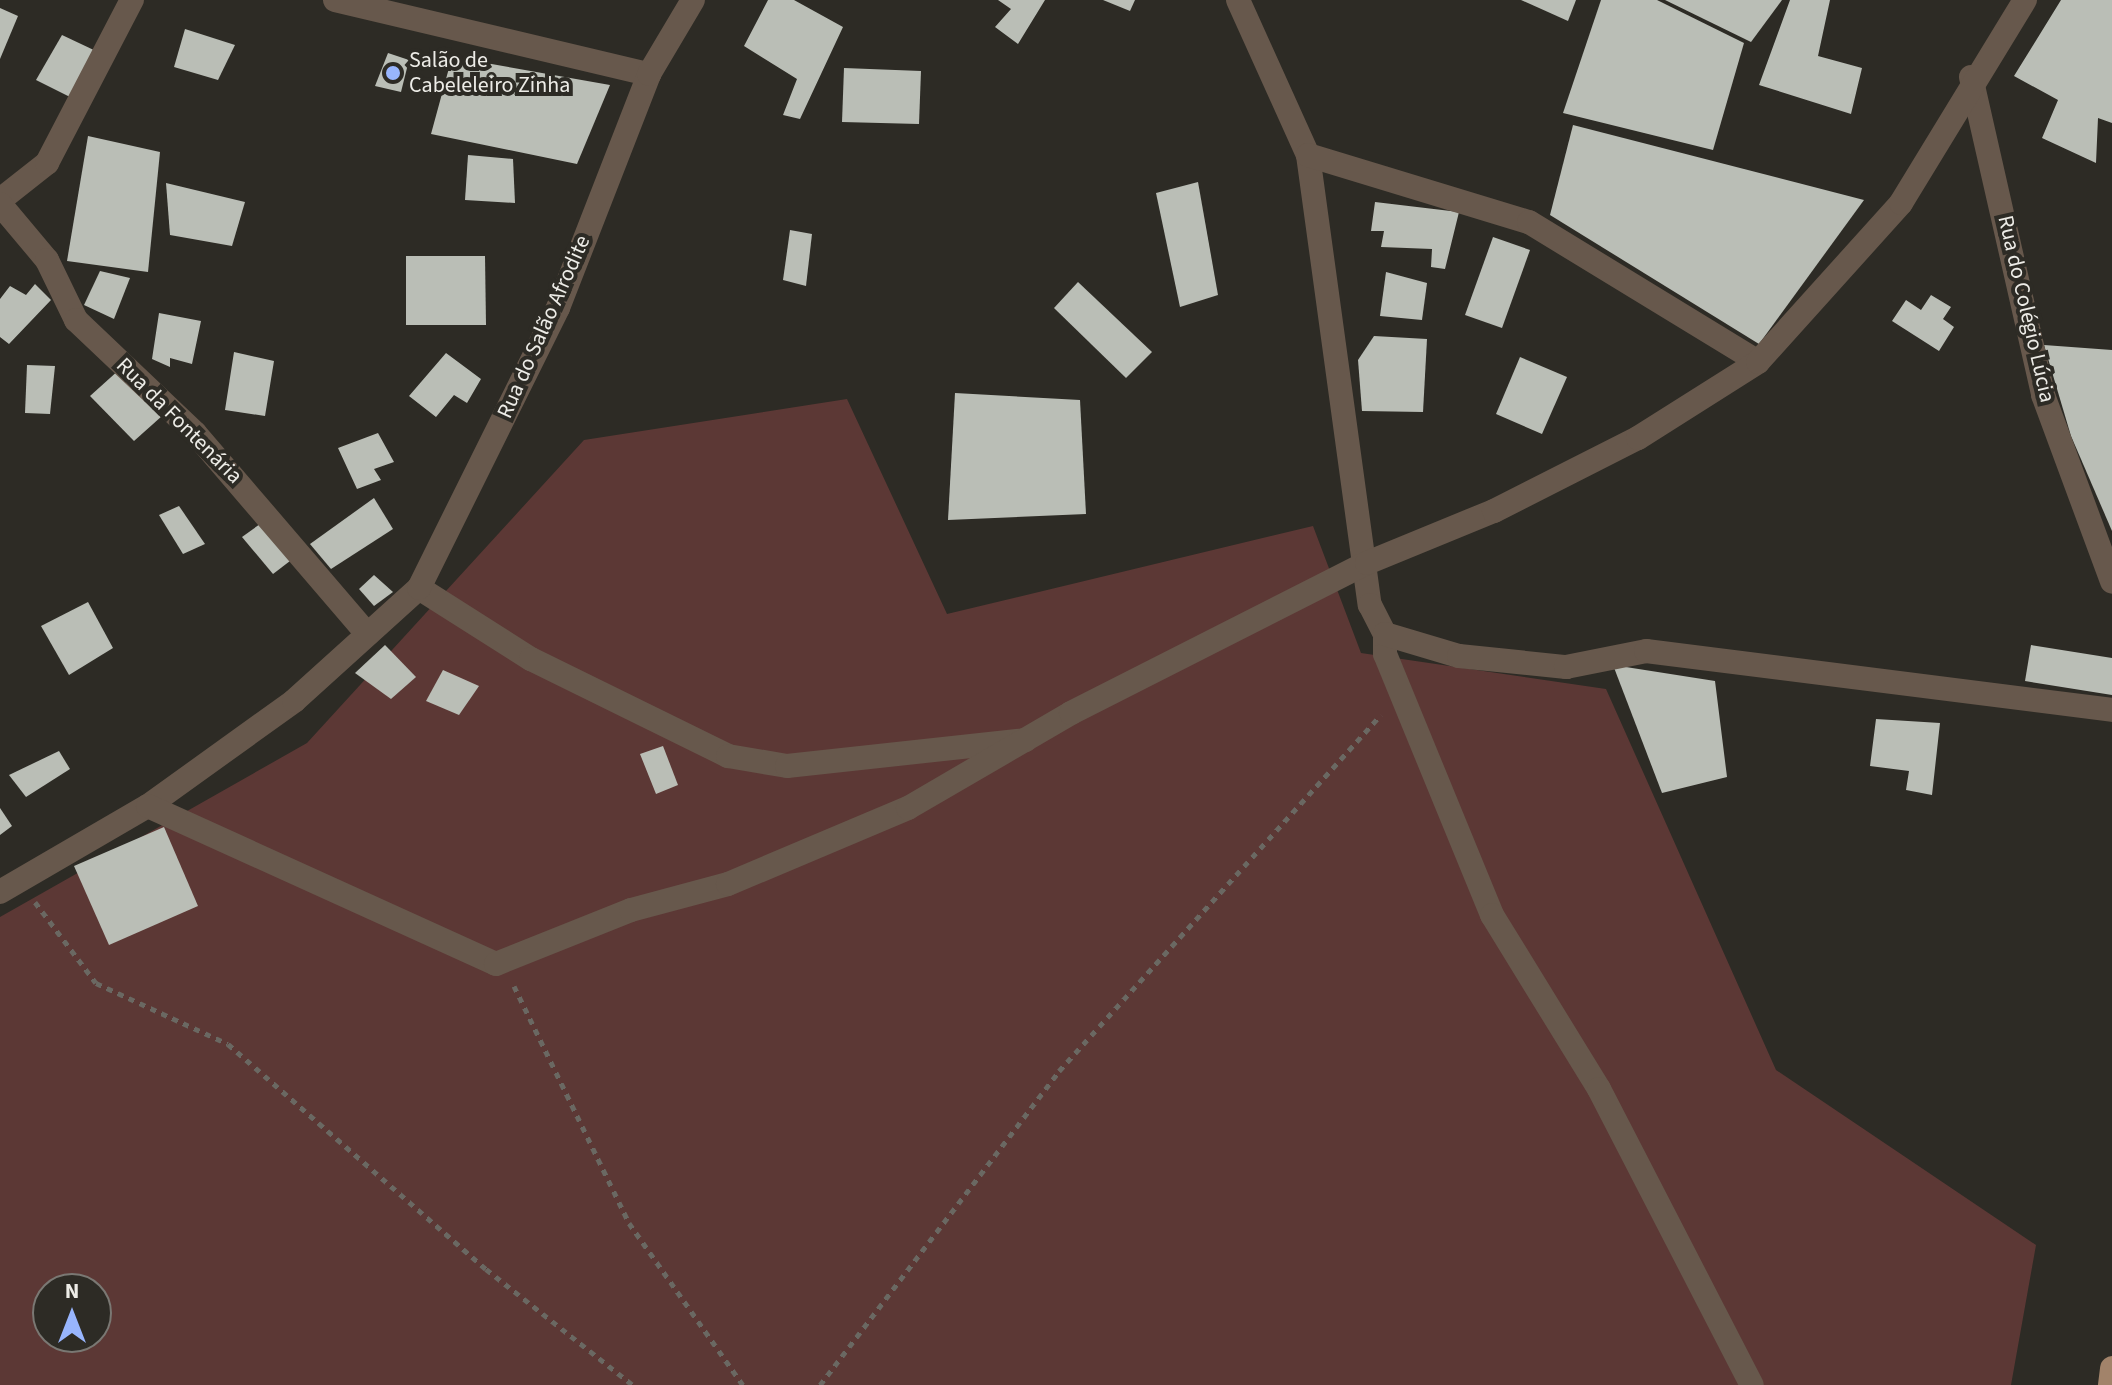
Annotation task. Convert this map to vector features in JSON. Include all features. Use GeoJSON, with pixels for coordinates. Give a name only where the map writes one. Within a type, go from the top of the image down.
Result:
{"type":"FeatureCollection","features":[{"type":"Feature","properties":{"kind":"main road"},"geometry":{"type":"LineString","coordinates":[[2110,1385],[2112,1368]]}},
{"type":"Feature","properties":{"kind":"street"},"geometry":{"type":"LineString","coordinates":[[0,202],[47,163],[132,0]]}},
{"type":"Feature","properties":{"kind":"street"},"geometry":{"type":"LineString","coordinates":[[335,0],[649,74]]}},
{"type":"Feature","properties":{"kind":"street","name":"Rua do Salão Afrodite"},"geometry":{"type":"LineString","coordinates":[[10,887],[148,806],[294,701],[419,588],[558,308],[649,74],[693,0]]}},
{"type":"Feature","properties":{"kind":"street"},"geometry":{"type":"LineString","coordinates":[[1238,0],[1308,155],[1367,563],[1370,605],[1385,634],[1401,694],[1492,915],[1599,1089],[1752,1385]]}},
{"type":"Feature","properties":{"kind":"street"},"geometry":{"type":"LineString","coordinates":[[148,806],[496,964],[827,843],[940,793],[1026,740],[1367,563],[1494,511],[1638,438],[1758,362],[1901,203],[1971,77],[2025,0]]}},
{"type":"Feature","properties":{"kind":"street","name":"Rua do Colégio Lúcia"},"geometry":{"type":"LineString","coordinates":[[1971,77],[2043,395],[2112,582]]}},
{"type":"Feature","properties":{"kind":"street"},"geometry":{"type":"LineString","coordinates":[[1308,155],[1529,222],[1758,362]]}},
{"type":"Feature","properties":{"kind":"street","name":"Rua da Fontenária"},"geometry":{"type":"LineString","coordinates":[[0,202],[47,260],[76,320],[195,433],[367,634]]}},
{"type":"Feature","properties":{"kind":"street"},"geometry":{"type":"LineString","coordinates":[[419,588],[531,659],[728,756],[787,766],[1026,740]]}},
{"type":"Feature","properties":{"kind":"street"},"geometry":{"type":"LineString","coordinates":[[1385,634],[1459,656],[1566,667],[1646,651],[2112,710]]}},
{"type":"Feature","properties":{"kind":"path"},"geometry":{"type":"LineString","coordinates":[[820,1385],[1059,1071],[1269,830],[1401,694]]}},
{"type":"Feature","properties":{"kind":"path"},"geometry":{"type":"LineString","coordinates":[[10,887],[96,983],[228,1044],[486,1269],[633,1385]]}},
{"type":"Feature","properties":{"kind":"path"},"geometry":{"type":"LineString","coordinates":[[496,964],[507,971],[629,1223],[743,1385]]}},
{"type":"Feature","properties":{"kind":"shaded area"},"geometry":{"type":"Polygon","coordinates":[[[847,399],[947,614],[1313,526],[1361,653],[1606,689],[1776,1070],[2036,1245],[2011,1385],[0,1385],[0,917],[307,743],[584,440],[847,399]]]}},
{"type":"Feature","properties":{"kind":"building"},"geometry":{"type":"Polygon","coordinates":[[[768,0],[794,0],[843,27],[800,119],[783,115],[797,79],[744,46],[768,0]]]}},
{"type":"Feature","properties":{"kind":"building"},"geometry":{"type":"Polygon","coordinates":[[[998,0],[1045,0],[1018,44],[995,27],[1011,9],[998,0]]]}},
{"type":"Feature","properties":{"kind":"building"},"geometry":{"type":"Polygon","coordinates":[[[1103,0],[1135,0],[1130,11],[1103,0]]]}},
{"type":"Feature","properties":{"kind":"building"},"geometry":{"type":"Polygon","coordinates":[[[1521,0],[1576,0],[1568,21],[1521,0]]]}},
{"type":"Feature","properties":{"kind":"building"},"geometry":{"type":"Polygon","coordinates":[[[1601,0],[1657,0],[1744,43],[1713,150],[1563,113],[1601,0]]]}},
{"type":"Feature","properties":{"kind":"building"},"geometry":{"type":"Polygon","coordinates":[[[1665,0],[1782,0],[1751,42],[1665,0]]]}},
{"type":"Feature","properties":{"kind":"building"},"geometry":{"type":"Polygon","coordinates":[[[1790,0],[1830,0],[1818,56],[1862,68],[1851,114],[1759,85],[1790,0]]]}},
{"type":"Feature","properties":{"kind":"building"},"geometry":{"type":"Polygon","coordinates":[[[2061,0],[2112,0],[2112,123],[2098,118],[2096,163],[2042,138],[2058,100],[2014,76],[2061,0]]]}},
{"type":"Feature","properties":{"kind":"building"},"geometry":{"type":"Polygon","coordinates":[[[0,8],[18,16],[0,59],[0,8]]]}},
{"type":"Feature","properties":{"kind":"building"},"geometry":{"type":"Polygon","coordinates":[[[185,29],[235,45],[218,80],[174,67],[185,29]]]}},
{"type":"Feature","properties":{"kind":"building"},"geometry":{"type":"Polygon","coordinates":[[[62,35],[98,52],[72,98],[36,80],[62,35]]]}},
{"type":"Feature","properties":{"kind":"building","name":"Salão de Cabeleleiro Zinha"},"geometry":{"type":"Polygon","coordinates":[[[388,53],[409,60],[401,92],[375,86],[388,53]]]}},
{"type":"Feature","properties":{"kind":"building"},"geometry":{"type":"Polygon","coordinates":[[[452,57],[610,85],[577,164],[431,134],[452,57]]]}},
{"type":"Feature","properties":{"kind":"building"},"geometry":{"type":"Polygon","coordinates":[[[844,68],[921,71],[919,124],[842,122],[844,68]]]}},
{"type":"Feature","properties":{"kind":"building"},"geometry":{"type":"Polygon","coordinates":[[[1573,125],[1864,200],[1759,344],[1550,215],[1573,125]]]}},
{"type":"Feature","properties":{"kind":"building"},"geometry":{"type":"Polygon","coordinates":[[[88,136],[160,152],[148,272],[67,261],[88,136]]]}},
{"type":"Feature","properties":{"kind":"building"},"geometry":{"type":"Polygon","coordinates":[[[468,155],[513,159],[515,203],[465,200],[468,155]]]}},
{"type":"Feature","properties":{"kind":"building"},"geometry":{"type":"Polygon","coordinates":[[[1198,182],[1218,295],[1180,307],[1156,193],[1198,182]]]}},
{"type":"Feature","properties":{"kind":"building"},"geometry":{"type":"Polygon","coordinates":[[[166,183],[245,202],[232,246],[170,235],[166,183]]]}},
{"type":"Feature","properties":{"kind":"building"},"geometry":{"type":"Polygon","coordinates":[[[1375,202],[1459,212],[1445,269],[1431,267],[1432,249],[1381,247],[1384,231],[1371,231],[1375,202]]]}},
{"type":"Feature","properties":{"kind":"building"},"geometry":{"type":"Polygon","coordinates":[[[790,230],[812,234],[806,286],[783,280],[790,230]]]}},
{"type":"Feature","properties":{"kind":"building"},"geometry":{"type":"Polygon","coordinates":[[[1493,237],[1530,250],[1502,328],[1465,315],[1493,237]]]}},
{"type":"Feature","properties":{"kind":"building"},"geometry":{"type":"Polygon","coordinates":[[[406,256],[485,256],[486,325],[406,325],[406,256]]]}},
{"type":"Feature","properties":{"kind":"building"},"geometry":{"type":"Polygon","coordinates":[[[100,271],[130,278],[114,319],[84,305],[100,271]]]}},
{"type":"Feature","properties":{"kind":"building"},"geometry":{"type":"Polygon","coordinates":[[[1386,272],[1427,283],[1422,320],[1380,316],[1386,272]]]}},
{"type":"Feature","properties":{"kind":"building"},"geometry":{"type":"Polygon","coordinates":[[[1078,282],[1152,352],[1126,378],[1054,308],[1078,282]]]}},
{"type":"Feature","properties":{"kind":"building"},"geometry":{"type":"Polygon","coordinates":[[[35,284],[51,300],[9,344],[0,337],[0,299],[10,286],[26,295],[35,284]]]}},
{"type":"Feature","properties":{"kind":"building"},"geometry":{"type":"Polygon","coordinates":[[[1931,295],[1951,307],[1943,319],[1954,327],[1939,351],[1892,321],[1906,300],[1921,310],[1931,295]]]}},
{"type":"Feature","properties":{"kind":"building"},"geometry":{"type":"Polygon","coordinates":[[[159,313],[201,321],[192,364],[170,358],[170,367],[152,359],[159,313]]]}},
{"type":"Feature","properties":{"kind":"building"},"geometry":{"type":"Polygon","coordinates":[[[1374,336],[1427,339],[1423,412],[1362,411],[1358,360],[1374,336]]]}},
{"type":"Feature","properties":{"kind":"building"},"geometry":{"type":"Polygon","coordinates":[[[2044,345],[2112,350],[2112,531],[2071,436],[2044,345]]]}},
{"type":"Feature","properties":{"kind":"building"},"geometry":{"type":"Polygon","coordinates":[[[234,352],[274,361],[265,416],[225,410],[234,352]]]}},
{"type":"Feature","properties":{"kind":"building"},"geometry":{"type":"Polygon","coordinates":[[[446,353],[481,379],[467,403],[454,395],[436,417],[409,396],[446,353]]]}},
{"type":"Feature","properties":{"kind":"building"},"geometry":{"type":"Polygon","coordinates":[[[1520,357],[1567,377],[1542,434],[1496,414],[1520,357]]]}},
{"type":"Feature","properties":{"kind":"building"},"geometry":{"type":"Polygon","coordinates":[[[27,365],[55,366],[50,414],[25,413],[27,365]]]}},
{"type":"Feature","properties":{"kind":"building"},"geometry":{"type":"Polygon","coordinates":[[[120,369],[162,416],[134,441],[90,396],[120,369]]]}},
{"type":"Feature","properties":{"kind":"building"},"geometry":{"type":"Polygon","coordinates":[[[955,393],[1080,400],[1086,514],[948,520],[955,393]]]}},
{"type":"Feature","properties":{"kind":"building"},"geometry":{"type":"Polygon","coordinates":[[[378,433],[394,462],[374,469],[381,480],[357,489],[338,448],[378,433]]]}},
{"type":"Feature","properties":{"kind":"building"},"geometry":{"type":"Polygon","coordinates":[[[374,498],[393,529],[331,569],[310,544],[374,498]]]}},
{"type":"Feature","properties":{"kind":"building"},"geometry":{"type":"Polygon","coordinates":[[[179,506],[205,544],[183,554],[159,515],[179,506]]]}},
{"type":"Feature","properties":{"kind":"building"},"geometry":{"type":"Polygon","coordinates":[[[260,524],[290,561],[273,574],[242,537],[260,524]]]}},
{"type":"Feature","properties":{"kind":"building"},"geometry":{"type":"Polygon","coordinates":[[[374,575],[393,592],[374,606],[359,589],[374,575]]]}},
{"type":"Feature","properties":{"kind":"building"},"geometry":{"type":"Polygon","coordinates":[[[88,602],[113,648],[69,675],[41,626],[88,602]]]}},
{"type":"Feature","properties":{"kind":"building"},"geometry":{"type":"Polygon","coordinates":[[[385,645],[416,677],[391,699],[355,673],[385,645]]]}},
{"type":"Feature","properties":{"kind":"building"},"geometry":{"type":"Polygon","coordinates":[[[2031,645],[2112,658],[2112,695],[2025,681],[2031,645]]]}},
{"type":"Feature","properties":{"kind":"building"},"geometry":{"type":"Polygon","coordinates":[[[1613,665],[1715,681],[1727,777],[1662,793],[1613,665]]]}},
{"type":"Feature","properties":{"kind":"building"},"geometry":{"type":"Polygon","coordinates":[[[443,670],[479,686],[459,715],[426,701],[443,670]]]}},
{"type":"Feature","properties":{"kind":"building"},"geometry":{"type":"Polygon","coordinates":[[[1876,719],[1940,723],[1932,795],[1906,790],[1909,771],[1870,766],[1876,719]]]}},
{"type":"Feature","properties":{"kind":"building"},"geometry":{"type":"Polygon","coordinates":[[[663,746],[678,785],[656,794],[640,754],[663,746]]]}},
{"type":"Feature","properties":{"kind":"building"},"geometry":{"type":"Polygon","coordinates":[[[59,751],[70,769],[26,797],[9,775],[59,751]]]}},
{"type":"Feature","properties":{"kind":"building"},"geometry":{"type":"Polygon","coordinates":[[[0,808],[12,826],[0,835],[0,808]]]}},
{"type":"Feature","properties":{"kind":"building"},"geometry":{"type":"Polygon","coordinates":[[[164,827],[198,906],[109,945],[74,866],[164,827]]]}},
{"type":"Feature","properties":{"kind":"place","name":"Salão de Cabeleleiro Zinha"},"geometry":{"type":"Point","coordinates":[393,73]}}]}
